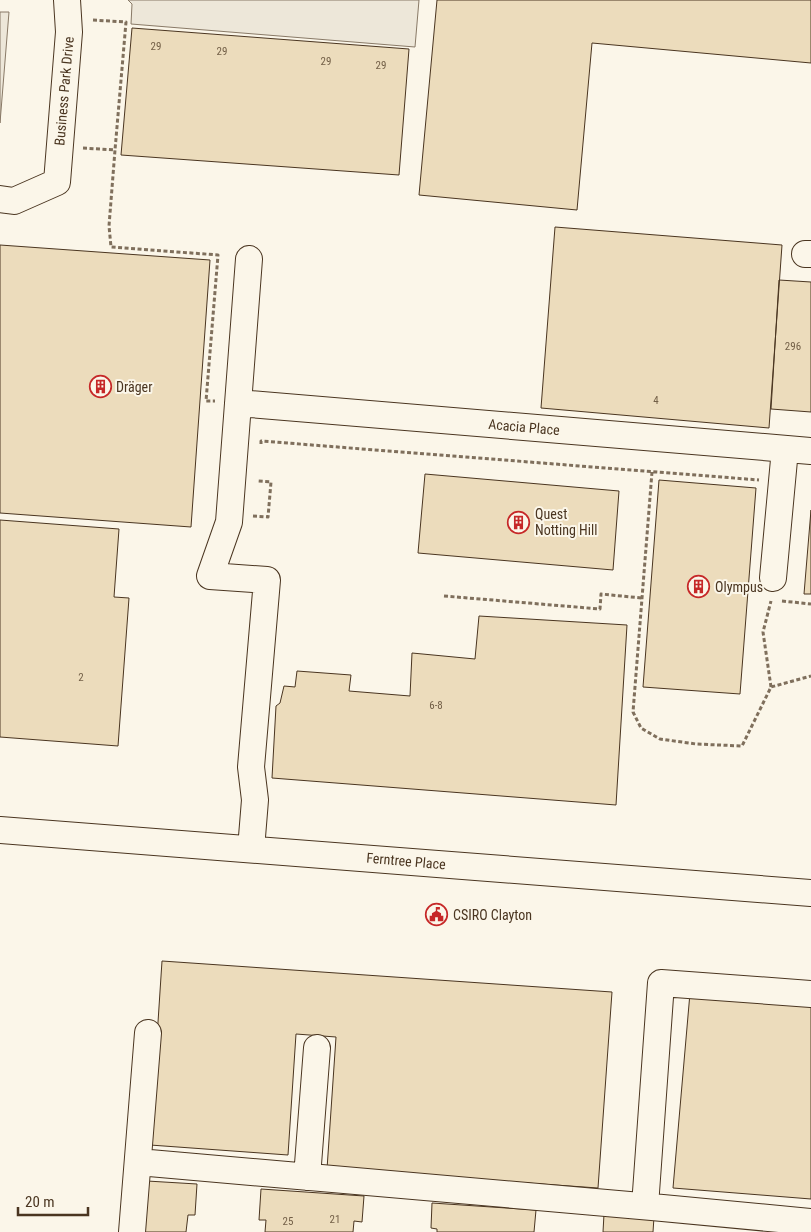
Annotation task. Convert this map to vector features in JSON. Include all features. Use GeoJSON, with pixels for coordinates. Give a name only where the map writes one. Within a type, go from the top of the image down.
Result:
{"type":"FeatureCollection","features":[{"type":"Feature","properties":{"kind":"street","name":"Business Park Drive"},"geometry":{"type":"LineString","coordinates":[[0,200],[14,200],[57,182],[69,32],[68,9]]}},
{"type":"Feature","properties":{"kind":"street"},"geometry":{"type":"LineString","coordinates":[[249,259],[230,514],[229,522],[210,576],[266,580],[251,767],[255,800],[251,849]]}},
{"type":"Feature","properties":{"kind":"street","name":"Acacia Place"},"geometry":{"type":"LineString","coordinates":[[238,403],[811,451]]}},
{"type":"Feature","properties":{"kind":"street"},"geometry":{"type":"LineString","coordinates":[[772,589],[785,448]]}},
{"type":"Feature","properties":{"kind":"street","name":"Ferntree Place"},"geometry":{"type":"LineString","coordinates":[[0,830],[811,893]]}},
{"type":"Feature","properties":{"kind":"street"},"geometry":{"type":"LineString","coordinates":[[645,1206],[661,983],[811,994]]}},
{"type":"Feature","properties":{"kind":"street"},"geometry":{"type":"LineString","coordinates":[[132,1232],[148,1033]]}},
{"type":"Feature","properties":{"kind":"street"},"geometry":{"type":"LineString","coordinates":[[307,1177],[317,1048]]}},
{"type":"Feature","properties":{"kind":"street"},"geometry":{"type":"LineString","coordinates":[[138,1162],[811,1222]]}},
{"type":"Feature","properties":{"kind":"path"},"geometry":{"type":"LineString","coordinates":[[68,9],[126,22],[109,226],[110,247],[218,255],[206,401],[238,403]]}},
{"type":"Feature","properties":{"kind":"path"},"geometry":{"type":"LineString","coordinates":[[60,146],[115,150]]}},
{"type":"Feature","properties":{"kind":"path"},"geometry":{"type":"LineString","coordinates":[[260,449],[261,441],[782,481]]}},
{"type":"Feature","properties":{"kind":"path"},"geometry":{"type":"LineString","coordinates":[[652,472],[633,712],[641,728],[660,739],[696,744],[742,746],[771,687],[763,632],[772,589]]}},
{"type":"Feature","properties":{"kind":"path"},"geometry":{"type":"LineString","coordinates":[[230,514],[268,517],[271,482],[258,481],[258,473]]}},
{"type":"Feature","properties":{"kind":"path"},"geometry":{"type":"LineString","coordinates":[[444,596],[600,608],[601,594],[642,598]]}},
{"type":"Feature","properties":{"kind":"path"},"geometry":{"type":"LineString","coordinates":[[771,687],[811,676]]}},
{"type":"Feature","properties":{"kind":"shaded area"},"geometry":{"type":"Polygon","coordinates":[[[128,0],[419,0],[415,47],[131,24],[132,4],[128,0]]]}},
{"type":"Feature","properties":{"kind":"shaded area"},"geometry":{"type":"Polygon","coordinates":[[[0,12],[9,12],[0,123],[0,12]]]}},
{"type":"Feature","properties":{"kind":"building"},"geometry":{"type":"Polygon","coordinates":[[[437,0],[811,0],[811,63],[592,43],[577,210],[419,195],[437,0]]]}},
{"type":"Feature","properties":{"kind":"building"},"geometry":{"type":"Polygon","coordinates":[[[132,28],[409,49],[399,175],[121,155],[132,28]]]}},
{"type":"Feature","properties":{"kind":"building"},"geometry":{"type":"Polygon","coordinates":[[[555,227],[782,245],[769,428],[541,408],[555,227]]]}},
{"type":"Feature","properties":{"kind":"building","name":"Dräger"},"geometry":{"type":"Polygon","coordinates":[[[0,245],[210,260],[191,527],[0,513],[0,245]]]}},
{"type":"Feature","properties":{"kind":"building"},"geometry":{"type":"Polygon","coordinates":[[[779,280],[811,282],[811,412],[771,409],[779,280]]]}},
{"type":"Feature","properties":{"kind":"building","name":"Quest Notting Hill"},"geometry":{"type":"Polygon","coordinates":[[[425,474],[619,491],[613,570],[418,553],[425,474]]]}},
{"type":"Feature","properties":{"kind":"building","name":"Olympus"},"geometry":{"type":"Polygon","coordinates":[[[659,480],[756,488],[740,694],[643,687],[659,480]]]}},
{"type":"Feature","properties":{"kind":"building"},"geometry":{"type":"Polygon","coordinates":[[[811,510],[811,594],[804,594],[811,510]]]}},
{"type":"Feature","properties":{"kind":"building"},"geometry":{"type":"Polygon","coordinates":[[[0,520],[119,529],[114,597],[129,598],[118,746],[0,737],[0,520]]]}},
{"type":"Feature","properties":{"kind":"building"},"geometry":{"type":"Polygon","coordinates":[[[479,616],[627,625],[616,805],[272,778],[276,706],[280,703],[284,686],[295,687],[297,671],[351,675],[349,691],[410,696],[412,653],[475,659],[479,616]]]}},
{"type":"Feature","properties":{"kind":"building"},"geometry":{"type":"Polygon","coordinates":[[[162,961],[612,992],[598,1188],[327,1169],[336,1037],[296,1034],[288,1155],[150,1145],[162,961]]]}},
{"type":"Feature","properties":{"kind":"building"},"geometry":{"type":"Polygon","coordinates":[[[690,993],[811,1003],[811,1199],[673,1188],[690,993]]]}},
{"type":"Feature","properties":{"kind":"building"},"geometry":{"type":"Polygon","coordinates":[[[147,1181],[197,1184],[195,1215],[188,1215],[186,1232],[143,1232],[147,1181]]]}},
{"type":"Feature","properties":{"kind":"building"},"geometry":{"type":"Polygon","coordinates":[[[261,1189],[364,1196],[362,1222],[354,1221],[353,1232],[265,1232],[266,1220],[259,1220],[261,1189]]]}},
{"type":"Feature","properties":{"kind":"building"},"geometry":{"type":"Polygon","coordinates":[[[432,1203],[536,1210],[534,1232],[437,1232],[437,1229],[431,1228],[432,1203]]]}},
{"type":"Feature","properties":{"kind":"building"},"geometry":{"type":"Polygon","coordinates":[[[604,1214],[654,1217],[653,1232],[603,1232],[604,1214]]]}},
{"type":"Feature","properties":{"kind":"place","name":"Dräger"},"geometry":{"type":"Point","coordinates":[100,387]}},
{"type":"Feature","properties":{"kind":"place","name":"Quest Notting Hill"},"geometry":{"type":"Point","coordinates":[519,522]}},
{"type":"Feature","properties":{"kind":"place","name":"Olympus"},"geometry":{"type":"Point","coordinates":[699,587]}},
{"type":"Feature","properties":{"kind":"place","name":"CSIRO Clayton"},"geometry":{"type":"Point","coordinates":[437,915]}}]}
